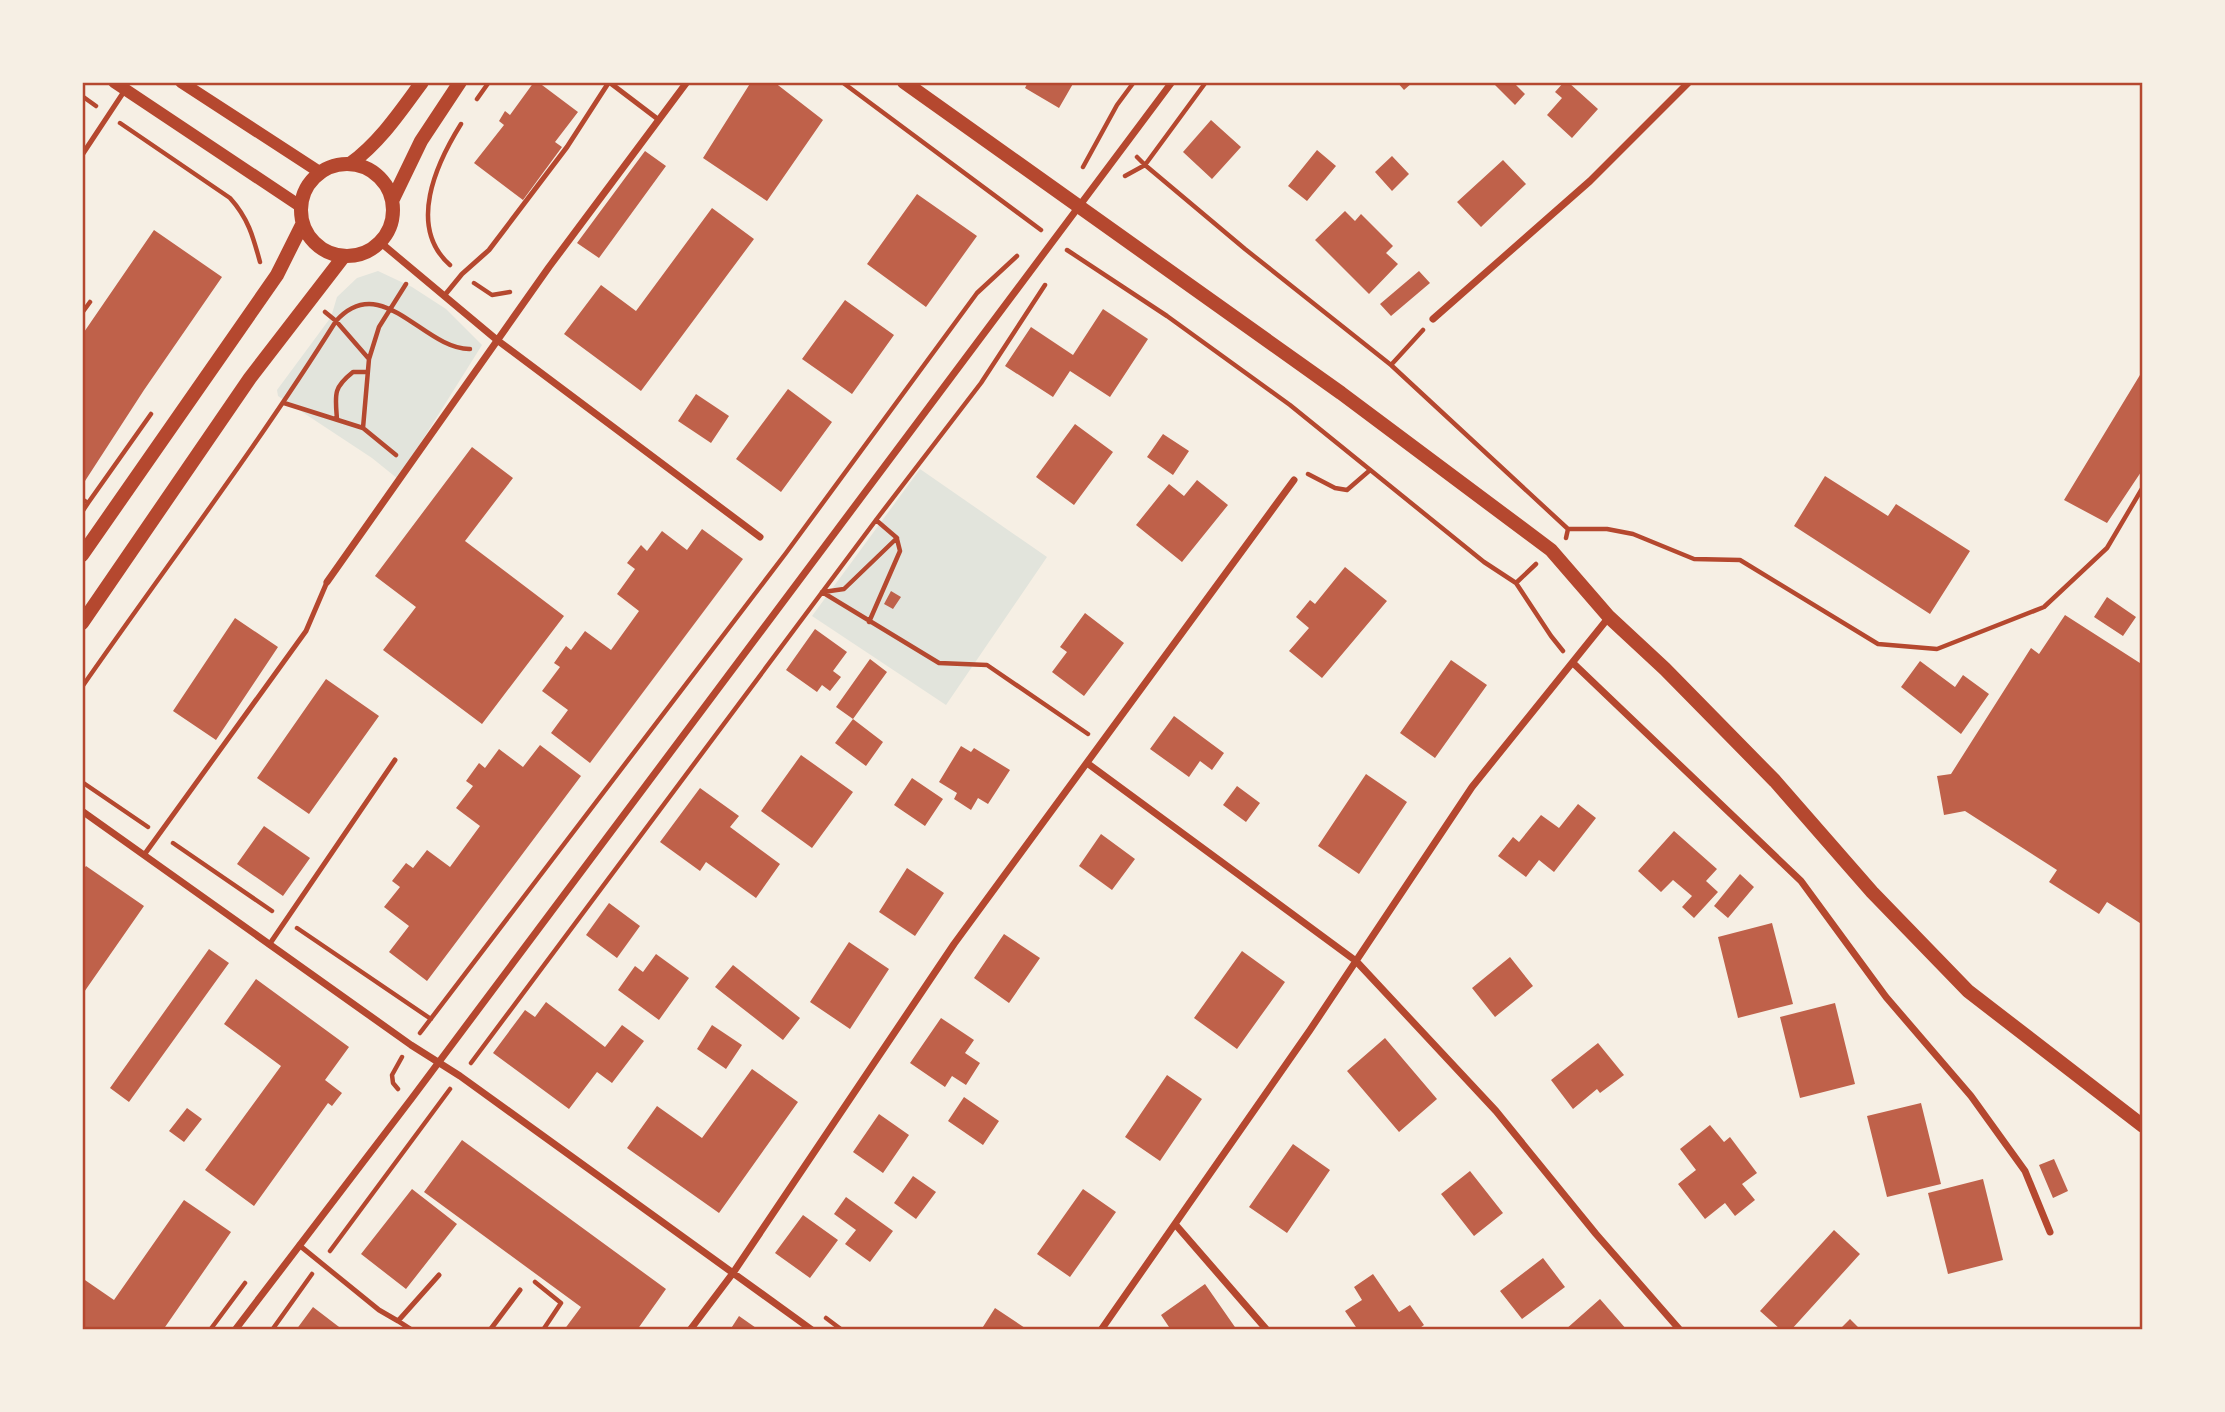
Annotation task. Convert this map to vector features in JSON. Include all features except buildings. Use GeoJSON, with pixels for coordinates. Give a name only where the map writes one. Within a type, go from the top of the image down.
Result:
{"type":"FeatureCollection","features":[{"type":"Feature","properties":{"kind":"main road"},"geometry":{"type":"LineString","coordinates":[[350,164],[367,152],[385,133],[422,82]]}},
{"type":"Feature","properties":{"kind":"main road"},"geometry":{"type":"LineString","coordinates":[[393,199],[421,141],[460,82]]}},
{"type":"Feature","properties":{"kind":"main road"},"geometry":{"type":"LineString","coordinates":[[904,82],[1342,393],[1551,550],[1609,617],[1665,669],[1774,781],[1872,892],[1968,991],[2143,1126]]}},
{"type":"Feature","properties":{"kind":"main road"},"geometry":{"type":"LineString","coordinates":[[336,164],[350,164],[370,170],[380,178],[390,189],[393,199],[392,222],[381,243],[358,257],[332,254],[313,241],[302,225],[300,206],[311,183],[321,173],[336,164]]}},
{"type":"Feature","properties":{"kind":"main road"},"geometry":{"type":"LineString","coordinates":[[82,555],[277,275],[302,225]]}},
{"type":"Feature","properties":{"kind":"main road"},"geometry":{"type":"LineString","coordinates":[[82,624],[250,379],[344,256]]}},
{"type":"Feature","properties":{"kind":"street"},"geometry":{"type":"LineString","coordinates":[[114,82],[128,86],[300,206]]}},
{"type":"Feature","properties":{"kind":"street"},"geometry":{"type":"LineString","coordinates":[[181,82],[321,173]]}},
{"type":"Feature","properties":{"kind":"street"},"geometry":{"type":"LineString","coordinates":[[327,582],[534,288],[687,82]]}},
{"type":"Feature","properties":{"kind":"street"},"geometry":{"type":"LineString","coordinates":[[234,1330],[412,1098],[1172,82]]}},
{"type":"Feature","properties":{"kind":"street"},"geometry":{"type":"LineString","coordinates":[[1433,319],[1590,181],[1689,82]]}},
{"type":"Feature","properties":{"kind":"street"},"geometry":{"type":"LineString","coordinates":[[381,243],[497,340],[760,537]]}},
{"type":"Feature","properties":{"kind":"street"},"geometry":{"type":"LineString","coordinates":[[690,1330],[733,1273],[954,944],[1294,480]]}},
{"type":"Feature","properties":{"kind":"street"},"geometry":{"type":"LineString","coordinates":[[1101,1330],[1356,961],[1472,787],[1609,617]]}},
{"type":"Feature","properties":{"kind":"street"},"geometry":{"type":"LineString","coordinates":[[1573,663],[1801,881],[1885,997],[1970,1096],[2025,1171],[2050,1233]]}},
{"type":"Feature","properties":{"kind":"street"},"geometry":{"type":"LineString","coordinates":[[1087,763],[1356,961],[1496,1111],[1595,1234],[1680,1330]]}},
{"type":"Feature","properties":{"kind":"street"},"geometry":{"type":"LineString","coordinates":[[82,811],[411,1045],[460,1076],[812,1330]]}},
{"type":"Feature","properties":{"kind":"street"},"geometry":{"type":"LineString","coordinates":[[1175,1224],[1267,1330]]}},
{"type":"Feature","properties":{"kind":"lane"},"geometry":{"type":"LineString","coordinates":[[444,296],[497,240],[567,147],[609,82],[659,120]]}},
{"type":"Feature","properties":{"kind":"lane"},"geometry":{"type":"LineString","coordinates":[[84,151],[128,86]]}},
{"type":"Feature","properties":{"kind":"lane"},"geometry":{"type":"LineString","coordinates":[[144,855],[306,631],[327,582]]}},
{"type":"Feature","properties":{"kind":"lane"},"geometry":{"type":"LineString","coordinates":[[269,944],[395,760]]}},
{"type":"Feature","properties":{"kind":"lane"},"geometry":{"type":"LineString","coordinates":[[299,1245],[379,1310],[412,1330]]}},
{"type":"Feature","properties":{"kind":"lane"},"geometry":{"type":"LineString","coordinates":[[2143,1274],[2143,1299]]}},
{"type":"Feature","properties":{"kind":"lane"},"geometry":{"type":"LineString","coordinates":[[398,1321],[439,1275]]}},
{"type":"Feature","properties":{"kind":"lane"},"geometry":{"type":"LineString","coordinates":[[490,1330],[520,1290]]}},
{"type":"Feature","properties":{"kind":"path"},"geometry":{"type":"LineString","coordinates":[[472,106],[489,82]]}},
{"type":"Feature","properties":{"kind":"path"},"geometry":{"type":"LineString","coordinates":[[842,82],[1050,237]]}},
{"type":"Feature","properties":{"kind":"path"},"geometry":{"type":"LineString","coordinates":[[1093,152],[1117,105],[1134,82]]}},
{"type":"Feature","properties":{"kind":"path"},"geometry":{"type":"LineString","coordinates":[[1128,173],[1145,165],[1206,82]]}},
{"type":"Feature","properties":{"kind":"path"},"geometry":{"type":"LineString","coordinates":[[82,96],[230,198],[251,226],[260,262],[277,275]]}},
{"type":"Feature","properties":{"kind":"path"},"geometry":{"type":"LineString","coordinates":[[466,116],[438,164],[430,198],[429,226],[433,244],[440,256],[492,295],[509,293],[517,286],[534,288]]}},
{"type":"Feature","properties":{"kind":"path"},"geometry":{"type":"LineString","coordinates":[[1145,165],[1391,366],[1568,529],[1607,529],[1633,534],[1695,559],[1740,560],[1878,644],[1937,649],[2044,607],[2107,548],[2143,487]]}},
{"type":"Feature","properties":{"kind":"path"},"geometry":{"type":"LineString","coordinates":[[1061,245],[1167,316],[1279,397],[1484,562],[1516,583],[1551,636],[1573,663]]}},
{"type":"Feature","properties":{"kind":"path"},"geometry":{"type":"LineString","coordinates":[[434,1112],[396,1087],[392,1075],[394,1067],[786,553],[977,293],[1008,265]]}},
{"type":"Feature","properties":{"kind":"path"},"geometry":{"type":"LineString","coordinates":[[272,1330],[981,383],[1046,284]]}},
{"type":"Feature","properties":{"kind":"path"},"geometry":{"type":"LineString","coordinates":[[311,300],[336,321],[369,359]]}},
{"type":"Feature","properties":{"kind":"path"},"geometry":{"type":"LineString","coordinates":[[82,313],[90,302]]}},
{"type":"Feature","properties":{"kind":"path"},"geometry":{"type":"LineString","coordinates":[[82,687],[217,500],[344,312],[354,306],[377,304],[390,308],[461,349],[469,350],[497,340]]}},
{"type":"Feature","properties":{"kind":"path"},"geometry":{"type":"LineString","coordinates":[[363,428],[369,359],[379,327],[390,308]]}},
{"type":"Feature","properties":{"kind":"path"},"geometry":{"type":"LineString","coordinates":[[1391,366],[1433,319]]}},
{"type":"Feature","properties":{"kind":"path"},"geometry":{"type":"LineString","coordinates":[[337,419],[336,404],[340,382],[353,372],[367,372]]}},
{"type":"Feature","properties":{"kind":"path"},"geometry":{"type":"LineString","coordinates":[[284,403],[363,428],[409,466]]}},
{"type":"Feature","properties":{"kind":"path"},"geometry":{"type":"LineString","coordinates":[[1294,480],[1300,474],[1310,474],[1335,488],[1347,490],[1369,471]]}},
{"type":"Feature","properties":{"kind":"path"},"geometry":{"type":"LineString","coordinates":[[82,512],[94,494]]}},
{"type":"Feature","properties":{"kind":"path"},"geometry":{"type":"LineString","coordinates":[[82,499],[88,503]]}},
{"type":"Feature","properties":{"kind":"path"},"geometry":{"type":"LineString","coordinates":[[869,622],[900,551],[897,538],[876,520]]}},
{"type":"Feature","properties":{"kind":"path"},"geometry":{"type":"LineString","coordinates":[[1516,583],[1566,539],[1568,529]]}},
{"type":"Feature","properties":{"kind":"path"},"geometry":{"type":"LineString","coordinates":[[822,592],[844,589],[854,582],[897,538]]}},
{"type":"Feature","properties":{"kind":"path"},"geometry":{"type":"LineString","coordinates":[[822,592],[939,663],[987,665],[1101,743]]}},
{"type":"Feature","properties":{"kind":"path"},"geometry":{"type":"LineString","coordinates":[[82,782],[431,1019]]}},
{"type":"Feature","properties":{"kind":"path"},"geometry":{"type":"LineString","coordinates":[[520,1290],[530,1278],[561,1303],[543,1330]]}},
{"type":"Feature","properties":{"kind":"shaded area"},"geometry":{"type":"Polygon","coordinates":[[[378,271],[412,287],[446,309],[482,345],[398,479],[372,458],[278,396],[277,390],[331,317],[337,297],[357,278],[378,271]]]}},
{"type":"Feature","properties":{"kind":"shaded area"},"geometry":{"type":"Polygon","coordinates":[[[920,469],[1047,557],[946,705],[812,616],[920,469]]]}}]}
